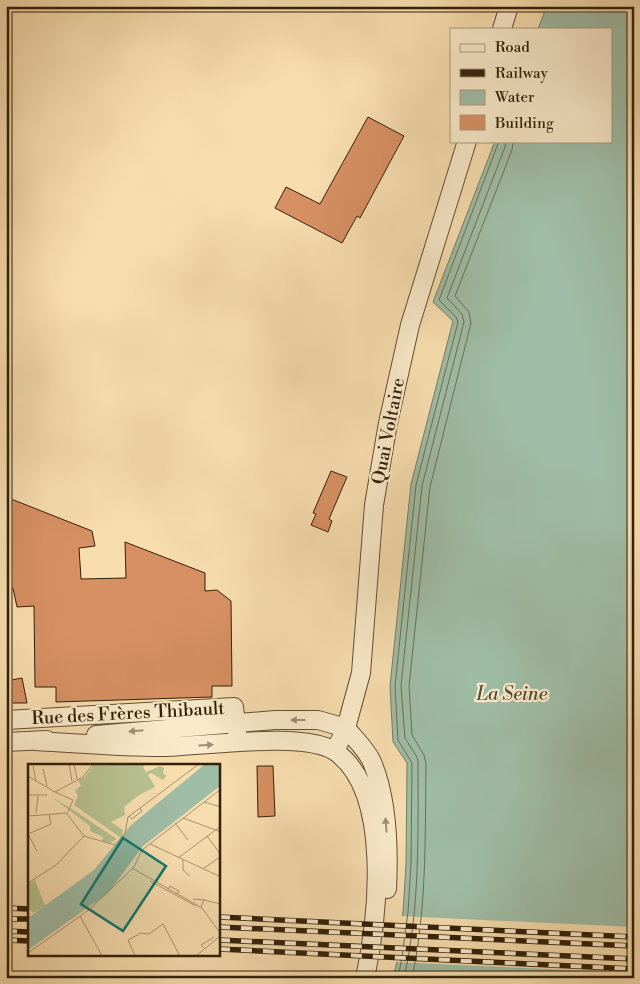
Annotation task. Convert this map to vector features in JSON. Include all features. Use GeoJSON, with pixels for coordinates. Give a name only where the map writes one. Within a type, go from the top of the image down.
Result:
{"type":"FeatureCollection","features":[{"type":"Feature","properties":{"kind":"street"},"geometry":{"type":"LineString","coordinates":[[502,28],[509,6]]}},
{"type":"Feature","properties":{"kind":"street","name":"Quai Voltaire"},"geometry":{"type":"LineString","coordinates":[[335,751],[346,728],[361,673],[374,505],[388,423],[410,325],[467,142]]}},
{"type":"Feature","properties":{"kind":"street","name":"Rue des Frères Thibault"},"geometry":{"type":"LineString","coordinates":[[6,720],[234,707],[238,743]]}},
{"type":"Feature","properties":{"kind":"street","name":"Rue des Frères Thibault"},"geometry":{"type":"LineString","coordinates":[[6,742],[275,720],[318,720],[346,728]]}},
{"type":"Feature","properties":{"kind":"street"},"geometry":{"type":"LineString","coordinates":[[346,728],[372,761],[385,814],[388,858],[387,913],[377,978]]}},
{"type":"Feature","properties":{"kind":"street","name":"Rue des Frères Thibault"},"geometry":{"type":"LineString","coordinates":[[35,741],[159,747],[254,741],[292,741],[315,744],[335,751]]}},
{"type":"Feature","properties":{"kind":"street"},"geometry":{"type":"LineString","coordinates":[[335,751],[354,770],[368,801],[376,849],[374,915],[365,978]]}},
{"type":"Feature","properties":{"kind":"water","name":"La Seine"},"geometry":{"type":"Polygon","coordinates":[[[547,6],[634,6],[634,978],[393,978],[398,957],[403,912],[406,864],[407,763],[393,742],[390,686],[411,484],[453,321],[433,302],[495,142],[612,142],[612,28],[538,28],[547,6]]]}},
{"type":"Feature","properties":{"kind":"pier"},"geometry":{"type":"Polygon","coordinates":[[[400,916],[634,927],[634,973],[394,962],[400,916]]]}},
{"type":"Feature","properties":{"kind":"building"},"geometry":{"type":"Polygon","coordinates":[[[368,117],[404,136],[360,218],[357,216],[342,243],[275,208],[286,187],[320,204],[368,117]]]}},
{"type":"Feature","properties":{"kind":"building"},"geometry":{"type":"Polygon","coordinates":[[[331,471],[347,477],[329,519],[332,521],[328,532],[311,525],[316,514],[313,513],[331,471]]]}},
{"type":"Feature","properties":{"kind":"building"},"geometry":{"type":"Polygon","coordinates":[[[6,497],[92,531],[95,546],[79,548],[81,579],[126,578],[125,542],[205,573],[205,591],[217,590],[231,601],[232,686],[212,686],[212,697],[56,702],[56,687],[35,687],[34,606],[17,607],[13,588],[6,585],[6,497]]]}},
{"type":"Feature","properties":{"kind":"building"},"geometry":{"type":"Polygon","coordinates":[[[22,678],[27,703],[6,703],[6,681],[22,678]]]}},
{"type":"Feature","properties":{"kind":"building"},"geometry":{"type":"Polygon","coordinates":[[[257,766],[273,766],[275,816],[258,817],[257,766]]]}},
{"type":"Feature","properties":{"kind":"railway"},"geometry":{"type":"LineString","coordinates":[[6,908],[28,909]]}},
{"type":"Feature","properties":{"kind":"railway"},"geometry":{"type":"LineString","coordinates":[[220,917],[634,937]]}},
{"type":"Feature","properties":{"kind":"railway"},"geometry":{"type":"LineString","coordinates":[[6,919],[28,919]]}},
{"type":"Feature","properties":{"kind":"railway"},"geometry":{"type":"LineString","coordinates":[[220,927],[634,946]]}},
{"type":"Feature","properties":{"kind":"railway"},"geometry":{"type":"LineString","coordinates":[[6,931],[28,932]]}},
{"type":"Feature","properties":{"kind":"railway"},"geometry":{"type":"LineString","coordinates":[[6,940],[28,941]]}},
{"type":"Feature","properties":{"kind":"railway"},"geometry":{"type":"LineString","coordinates":[[220,940],[634,959]]}},
{"type":"Feature","properties":{"kind":"railway"},"geometry":{"type":"LineString","coordinates":[[220,949],[634,969]]}}]}
